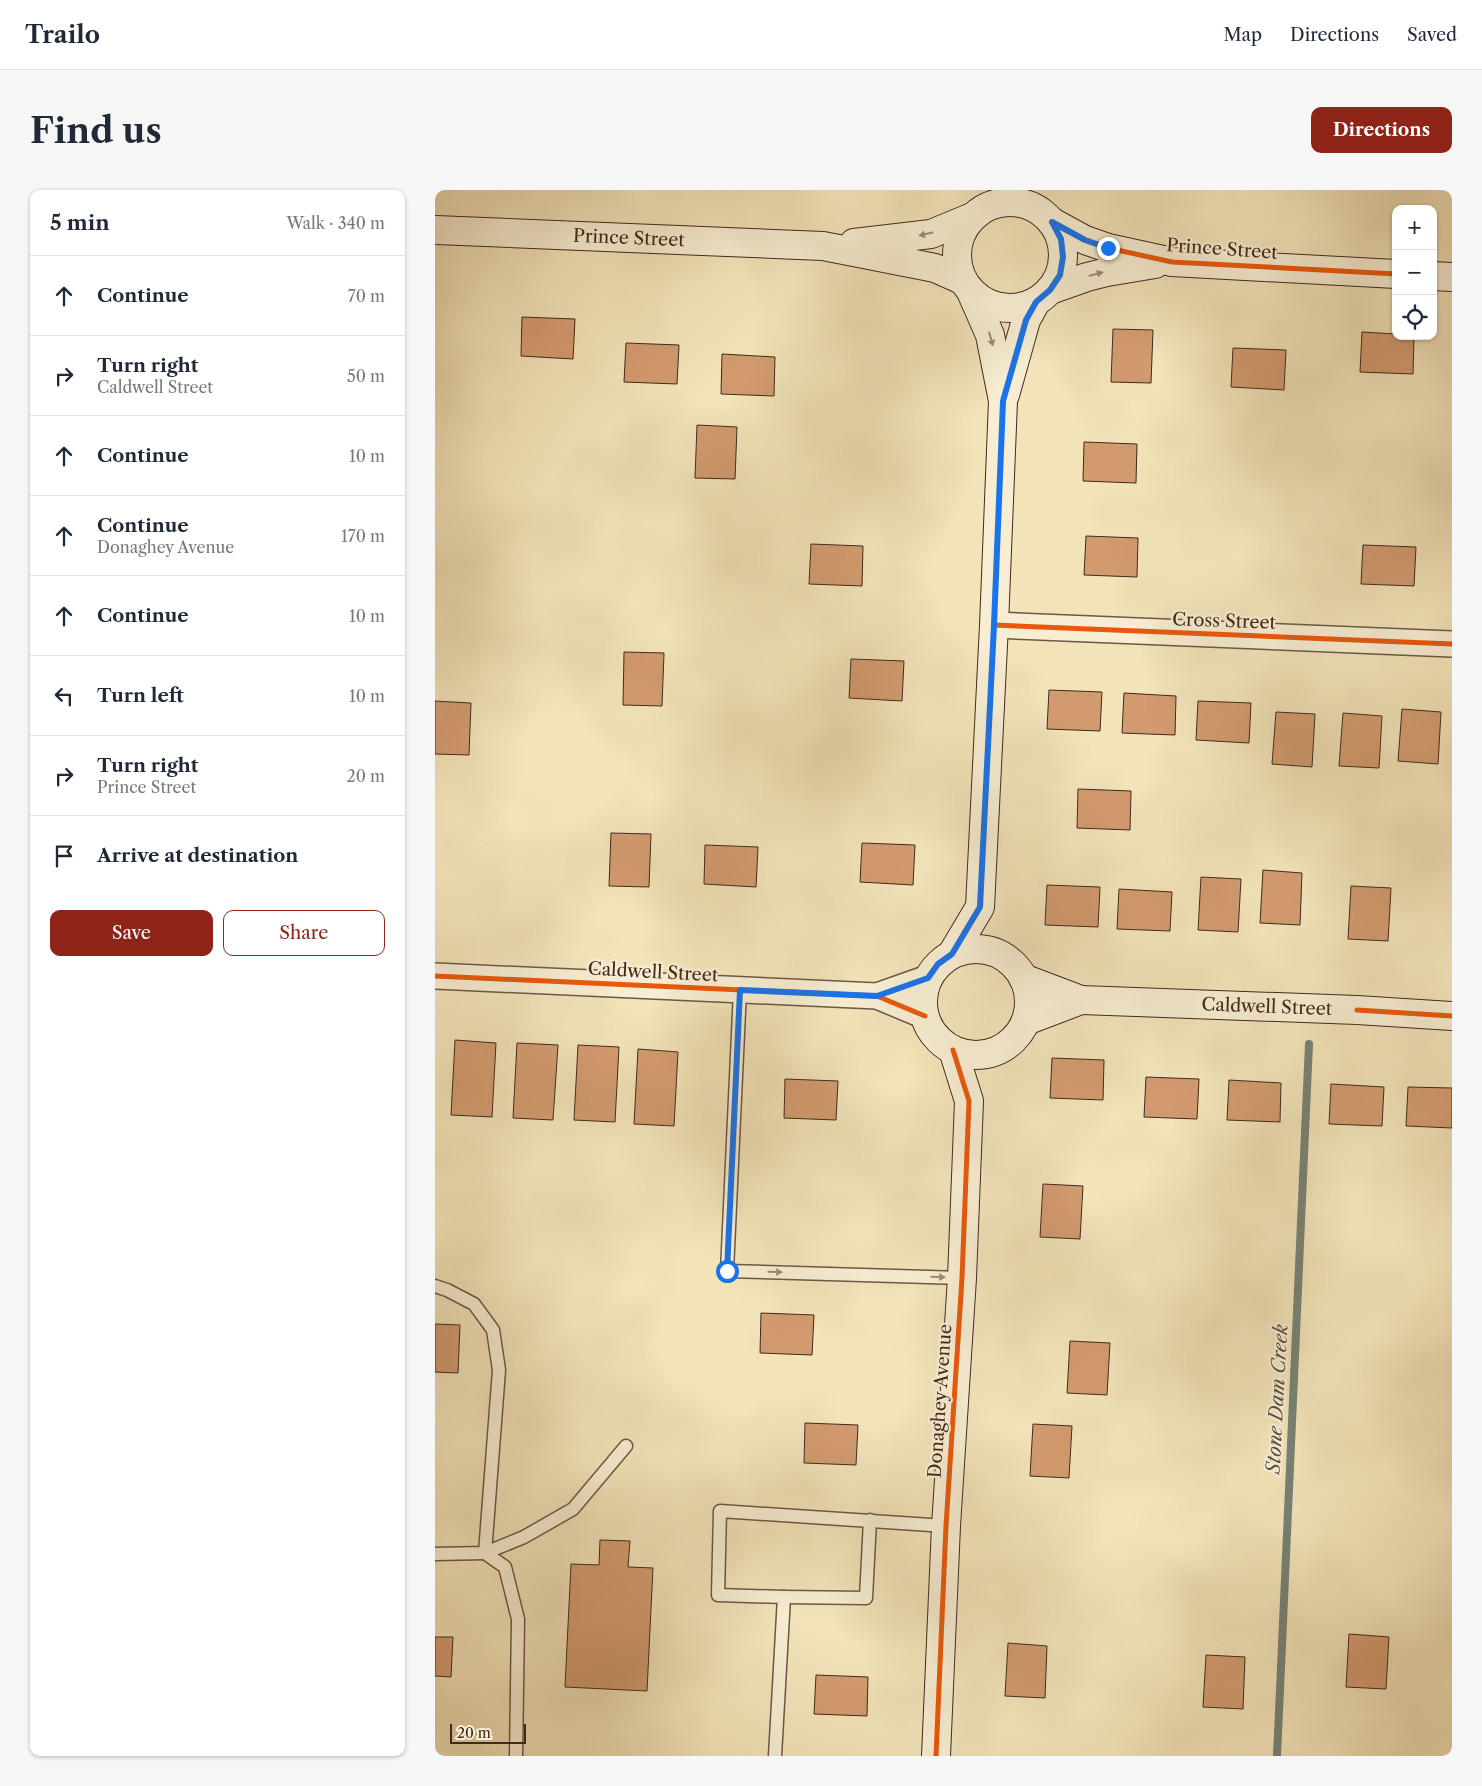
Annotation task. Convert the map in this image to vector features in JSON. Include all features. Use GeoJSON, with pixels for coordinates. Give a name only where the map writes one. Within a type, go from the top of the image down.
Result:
{"type":"FeatureCollection","features":[{"type":"Feature","properties":{"kind":"main road"},"geometry":{"type":"LineString","coordinates":[[952,954],[980,907],[1003,401],[990,335],[957,264],[957,247],[962,231],[983,205],[1003,202],[1041,207],[1061,239],[1063,257],[1060,275],[1026,320],[1003,401]]}},
{"type":"Feature","properties":{"kind":"main road","name":"Prince Street"},"geometry":{"type":"LineString","coordinates":[[823,246],[931,234],[983,205]]}},
{"type":"Feature","properties":{"kind":"main road","name":"Prince Street"},"geometry":{"type":"LineString","coordinates":[[1041,207],[1085,240],[1108,248],[1172,262],[1392,274]]}},
{"type":"Feature","properties":{"kind":"main road","name":"Prince Street"},"geometry":{"type":"LineString","coordinates":[[435,230],[823,246],[928,266],[967,287]]}},
{"type":"Feature","properties":{"kind":"main road","name":"Prince Street"},"geometry":{"type":"LineString","coordinates":[[1043,296],[1087,277],[1172,262]]}},
{"type":"Feature","properties":{"kind":"main road"},"geometry":{"type":"LineString","coordinates":[[1437,276],[1452,277]]}},
{"type":"Feature","properties":{"kind":"main road"},"geometry":{"type":"LineString","coordinates":[[967,287],[987,304],[1003,308],[1020,308],[1043,296]]}},
{"type":"Feature","properties":{"kind":"main road"},"geometry":{"type":"LineString","coordinates":[[980,907],[1005,957]]}},
{"type":"Feature","properties":{"kind":"main road"},"geometry":{"type":"LineString","coordinates":[[970,949],[988,950],[1005,957],[1019,969],[1027,986],[1030,1004],[1026,1022],[1017,1037],[1002,1049],[986,1055],[969,1055],[953,1050],[939,1041],[928,1027],[923,1011],[923,994],[928,978],[938,964],[952,954],[970,949]]}},
{"type":"Feature","properties":{"kind":"main road","name":"Caldwell Street"},"geometry":{"type":"LineString","coordinates":[[1023,978],[1081,1000],[1357,1010],[1452,1016]]}},
{"type":"Feature","properties":{"kind":"main road","name":"Caldwell Street"},"geometry":{"type":"LineString","coordinates":[[1026,1022],[1081,1000]]}},
{"type":"Feature","properties":{"kind":"main road","name":"Donaghey Avenue"},"geometry":{"type":"LineString","coordinates":[[936,1756],[946,1526],[962,1278],[969,1101],[953,1050]]}},
{"type":"Feature","properties":{"kind":"main road","name":"Donaghey Avenue"},"geometry":{"type":"LineString","coordinates":[[969,1101],[993,1052]]}},
{"type":"Feature","properties":{"kind":"street","name":"Cross Street"},"geometry":{"type":"LineString","coordinates":[[994,625],[1452,644]]}},
{"type":"Feature","properties":{"kind":"street","name":"Caldwell Street"},"geometry":{"type":"LineString","coordinates":[[435,976],[877,996],[925,1016]]}},
{"type":"Feature","properties":{"kind":"street","name":"Caldwell Street"},"geometry":{"type":"LineString","coordinates":[[877,996],[928,978]]}},
{"type":"Feature","properties":{"kind":"lane"},"geometry":{"type":"LineString","coordinates":[[740,990],[727,1271],[962,1278]]}},
{"type":"Feature","properties":{"kind":"lane"},"geometry":{"type":"LineString","coordinates":[[435,1286],[474,1304],[493,1330],[499,1370],[485,1553]]}},
{"type":"Feature","properties":{"kind":"lane"},"geometry":{"type":"LineString","coordinates":[[435,1554],[485,1553],[524,1538],[573,1509],[626,1446]]}},
{"type":"Feature","properties":{"kind":"lane"},"geometry":{"type":"LineString","coordinates":[[870,1520],[866,1598],[718,1594],[720,1511],[870,1520],[946,1526]]}},
{"type":"Feature","properties":{"kind":"lane"},"geometry":{"type":"LineString","coordinates":[[485,1553],[505,1567],[518,1619],[516,1756]]}},
{"type":"Feature","properties":{"kind":"lane"},"geometry":{"type":"LineString","coordinates":[[775,1756],[784,1597]]}},
{"type":"Feature","properties":{"kind":"building"},"geometry":{"type":"Polygon","coordinates":[[[522,317],[575,319],[573,359],[521,356],[522,317]]]}},
{"type":"Feature","properties":{"kind":"building"},"geometry":{"type":"Polygon","coordinates":[[[1113,329],[1153,330],[1151,383],[1111,382],[1113,329]]]}},
{"type":"Feature","properties":{"kind":"building"},"geometry":{"type":"Polygon","coordinates":[[[1362,332],[1392,334],[1392,340],[1414,340],[1413,374],[1360,372],[1362,332]]]}},
{"type":"Feature","properties":{"kind":"building"},"geometry":{"type":"Polygon","coordinates":[[[626,343],[679,345],[677,384],[624,382],[626,343]]]}},
{"type":"Feature","properties":{"kind":"building"},"geometry":{"type":"Polygon","coordinates":[[[1233,348],[1286,350],[1284,390],[1231,387],[1233,348]]]}},
{"type":"Feature","properties":{"kind":"building"},"geometry":{"type":"Polygon","coordinates":[[[722,354],[775,357],[774,396],[721,394],[722,354]]]}},
{"type":"Feature","properties":{"kind":"building"},"geometry":{"type":"Polygon","coordinates":[[[697,425],[737,427],[735,479],[695,478],[697,425]]]}},
{"type":"Feature","properties":{"kind":"building"},"geometry":{"type":"Polygon","coordinates":[[[1084,442],[1137,444],[1136,483],[1083,481],[1084,442]]]}},
{"type":"Feature","properties":{"kind":"building"},"geometry":{"type":"Polygon","coordinates":[[[1086,536],[1138,538],[1137,577],[1084,575],[1086,536]]]}},
{"type":"Feature","properties":{"kind":"building"},"geometry":{"type":"Polygon","coordinates":[[[811,544],[863,546],[862,586],[809,584],[811,544]]]}},
{"type":"Feature","properties":{"kind":"building"},"geometry":{"type":"Polygon","coordinates":[[[1363,545],[1416,547],[1414,586],[1361,584],[1363,545]]]}},
{"type":"Feature","properties":{"kind":"building"},"geometry":{"type":"Polygon","coordinates":[[[624,652],[664,653],[662,706],[623,705],[624,652]]]}},
{"type":"Feature","properties":{"kind":"building"},"geometry":{"type":"Polygon","coordinates":[[[851,659],[904,661],[902,701],[849,698],[851,659]]]}},
{"type":"Feature","properties":{"kind":"building"},"geometry":{"type":"Polygon","coordinates":[[[1049,690],[1102,692],[1100,731],[1047,729],[1049,690]]]}},
{"type":"Feature","properties":{"kind":"building"},"geometry":{"type":"Polygon","coordinates":[[[1124,693],[1176,696],[1175,735],[1122,733],[1124,693]]]}},
{"type":"Feature","properties":{"kind":"building"},"geometry":{"type":"Polygon","coordinates":[[[435,701],[471,703],[469,755],[435,754],[435,701]]]}},
{"type":"Feature","properties":{"kind":"building"},"geometry":{"type":"Polygon","coordinates":[[[1198,701],[1251,703],[1249,743],[1196,740],[1198,701]]]}},
{"type":"Feature","properties":{"kind":"building"},"geometry":{"type":"Polygon","coordinates":[[[1402,709],[1441,712],[1438,764],[1398,761],[1402,709]]]}},
{"type":"Feature","properties":{"kind":"building"},"geometry":{"type":"Polygon","coordinates":[[[1276,712],[1315,714],[1312,767],[1272,764],[1276,712]]]}},
{"type":"Feature","properties":{"kind":"building"},"geometry":{"type":"Polygon","coordinates":[[[1343,713],[1382,716],[1379,768],[1339,766],[1343,713]]]}},
{"type":"Feature","properties":{"kind":"building"},"geometry":{"type":"Polygon","coordinates":[[[1078,789],[1131,791],[1130,830],[1077,828],[1078,789]]]}},
{"type":"Feature","properties":{"kind":"building"},"geometry":{"type":"Polygon","coordinates":[[[611,833],[651,834],[649,887],[609,886],[611,833]]]}},
{"type":"Feature","properties":{"kind":"building"},"geometry":{"type":"Polygon","coordinates":[[[862,843],[915,845],[913,885],[860,882],[862,843]]]}},
{"type":"Feature","properties":{"kind":"building"},"geometry":{"type":"Polygon","coordinates":[[[705,845],[758,847],[756,887],[704,884],[705,845]]]}},
{"type":"Feature","properties":{"kind":"building"},"geometry":{"type":"Polygon","coordinates":[[[1263,870],[1302,873],[1300,925],[1260,923],[1263,870]]]}},
{"type":"Feature","properties":{"kind":"building"},"geometry":{"type":"Polygon","coordinates":[[[1201,877],[1241,879],[1238,932],[1198,930],[1201,877]]]}},
{"type":"Feature","properties":{"kind":"building"},"geometry":{"type":"Polygon","coordinates":[[[1047,885],[1100,887],[1098,927],[1045,925],[1047,885]]]}},
{"type":"Feature","properties":{"kind":"building"},"geometry":{"type":"Polygon","coordinates":[[[1351,886],[1391,888],[1388,941],[1348,939],[1351,886]]]}},
{"type":"Feature","properties":{"kind":"building"},"geometry":{"type":"Polygon","coordinates":[[[1119,889],[1172,892],[1170,931],[1117,929],[1119,889]]]}},
{"type":"Feature","properties":{"kind":"building"},"geometry":{"type":"Polygon","coordinates":[[[455,1040],[496,1043],[492,1117],[451,1115],[455,1040]]]}},
{"type":"Feature","properties":{"kind":"building"},"geometry":{"type":"Polygon","coordinates":[[[517,1043],[558,1045],[553,1120],[513,1118],[517,1043]]]}},
{"type":"Feature","properties":{"kind":"building"},"geometry":{"type":"Polygon","coordinates":[[[578,1045],[619,1047],[615,1122],[574,1120],[578,1045]]]}},
{"type":"Feature","properties":{"kind":"building"},"geometry":{"type":"Polygon","coordinates":[[[638,1049],[678,1052],[674,1126],[634,1124],[638,1049]]]}},
{"type":"Feature","properties":{"kind":"building"},"geometry":{"type":"Polygon","coordinates":[[[1052,1058],[1104,1060],[1103,1100],[1050,1098],[1052,1058]]]}},
{"type":"Feature","properties":{"kind":"building"},"geometry":{"type":"Polygon","coordinates":[[[1146,1077],[1199,1079],[1197,1119],[1144,1117],[1146,1077]]]}},
{"type":"Feature","properties":{"kind":"building"},"geometry":{"type":"Polygon","coordinates":[[[785,1079],[838,1081],[836,1120],[784,1118],[785,1079]]]}},
{"type":"Feature","properties":{"kind":"building"},"geometry":{"type":"Polygon","coordinates":[[[1229,1080],[1281,1083],[1280,1122],[1227,1120],[1229,1080]]]}},
{"type":"Feature","properties":{"kind":"building"},"geometry":{"type":"Polygon","coordinates":[[[1331,1084],[1384,1087],[1382,1126],[1329,1124],[1331,1084]]]}},
{"type":"Feature","properties":{"kind":"building"},"geometry":{"type":"Polygon","coordinates":[[[1408,1087],[1452,1088],[1452,1128],[1406,1126],[1408,1087]]]}},
{"type":"Feature","properties":{"kind":"building"},"geometry":{"type":"Polygon","coordinates":[[[1043,1184],[1083,1186],[1080,1239],[1040,1237],[1043,1184]]]}},
{"type":"Feature","properties":{"kind":"building"},"geometry":{"type":"Polygon","coordinates":[[[761,1313],[814,1315],[812,1355],[760,1353],[761,1313]]]}},
{"type":"Feature","properties":{"kind":"building"},"geometry":{"type":"Polygon","coordinates":[[[435,1324],[460,1325],[458,1373],[435,1372],[435,1324]]]}},
{"type":"Feature","properties":{"kind":"building"},"geometry":{"type":"Polygon","coordinates":[[[1070,1341],[1110,1343],[1107,1395],[1067,1393],[1070,1341]]]}},
{"type":"Feature","properties":{"kind":"building"},"geometry":{"type":"Polygon","coordinates":[[[805,1423],[858,1425],[856,1465],[804,1463],[805,1423]]]}},
{"type":"Feature","properties":{"kind":"building"},"geometry":{"type":"Polygon","coordinates":[[[1033,1424],[1072,1426],[1069,1478],[1030,1476],[1033,1424]]]}},
{"type":"Feature","properties":{"kind":"building"},"geometry":{"type":"Polygon","coordinates":[[[600,1540],[630,1541],[628,1567],[653,1568],[647,1691],[565,1687],[571,1564],[599,1565],[600,1540]]]}},
{"type":"Feature","properties":{"kind":"building"},"geometry":{"type":"Polygon","coordinates":[[[1349,1634],[1389,1637],[1386,1689],[1346,1687],[1349,1634]]]}},
{"type":"Feature","properties":{"kind":"building"},"geometry":{"type":"Polygon","coordinates":[[[435,1637],[453,1637],[451,1677],[435,1676],[435,1637]]]}},
{"type":"Feature","properties":{"kind":"building"},"geometry":{"type":"Polygon","coordinates":[[[1008,1643],[1047,1646],[1045,1698],[1005,1696],[1008,1643]]]}},
{"type":"Feature","properties":{"kind":"building"},"geometry":{"type":"Polygon","coordinates":[[[1206,1655],[1245,1657],[1243,1709],[1203,1707],[1206,1655]]]}},
{"type":"Feature","properties":{"kind":"building"},"geometry":{"type":"Polygon","coordinates":[[[816,1675],[868,1677],[867,1716],[814,1714],[816,1675]]]}},
{"type":"Feature","properties":{"kind":"waterway","name":"Stone Dam Creek"},"geometry":{"type":"LineString","coordinates":[[1277,1756],[1309,1044]]}},
{"type":"Feature","properties":{"kind":"cycle path"},"geometry":{"type":"LineString","coordinates":[[1052,222],[1085,240],[1108,248],[1172,262],[1392,274]]}},
{"type":"Feature","properties":{"kind":"cycle path"},"geometry":{"type":"LineString","coordinates":[[994,625],[1452,644]]}},
{"type":"Feature","properties":{"kind":"cycle path"},"geometry":{"type":"LineString","coordinates":[[435,976],[877,996],[925,1016]]}},
{"type":"Feature","properties":{"kind":"cycle path"},"geometry":{"type":"LineString","coordinates":[[1357,1010],[1452,1016]]}},
{"type":"Feature","properties":{"kind":"cycle path"},"geometry":{"type":"LineString","coordinates":[[936,1756],[946,1526],[962,1278],[969,1101],[953,1050]]}},
{"type":"Feature","properties":{"kind":"route"},"geometry":{"type":"LineString","coordinates":[[727,1271],[740,990],[877,996],[928,978],[938,964],[952,954],[980,907],[1003,401],[1026,320],[1036,302],[1050,290],[1060,275],[1063,257],[1061,239],[1052,222],[1085,240],[1108,248]]}}]}
